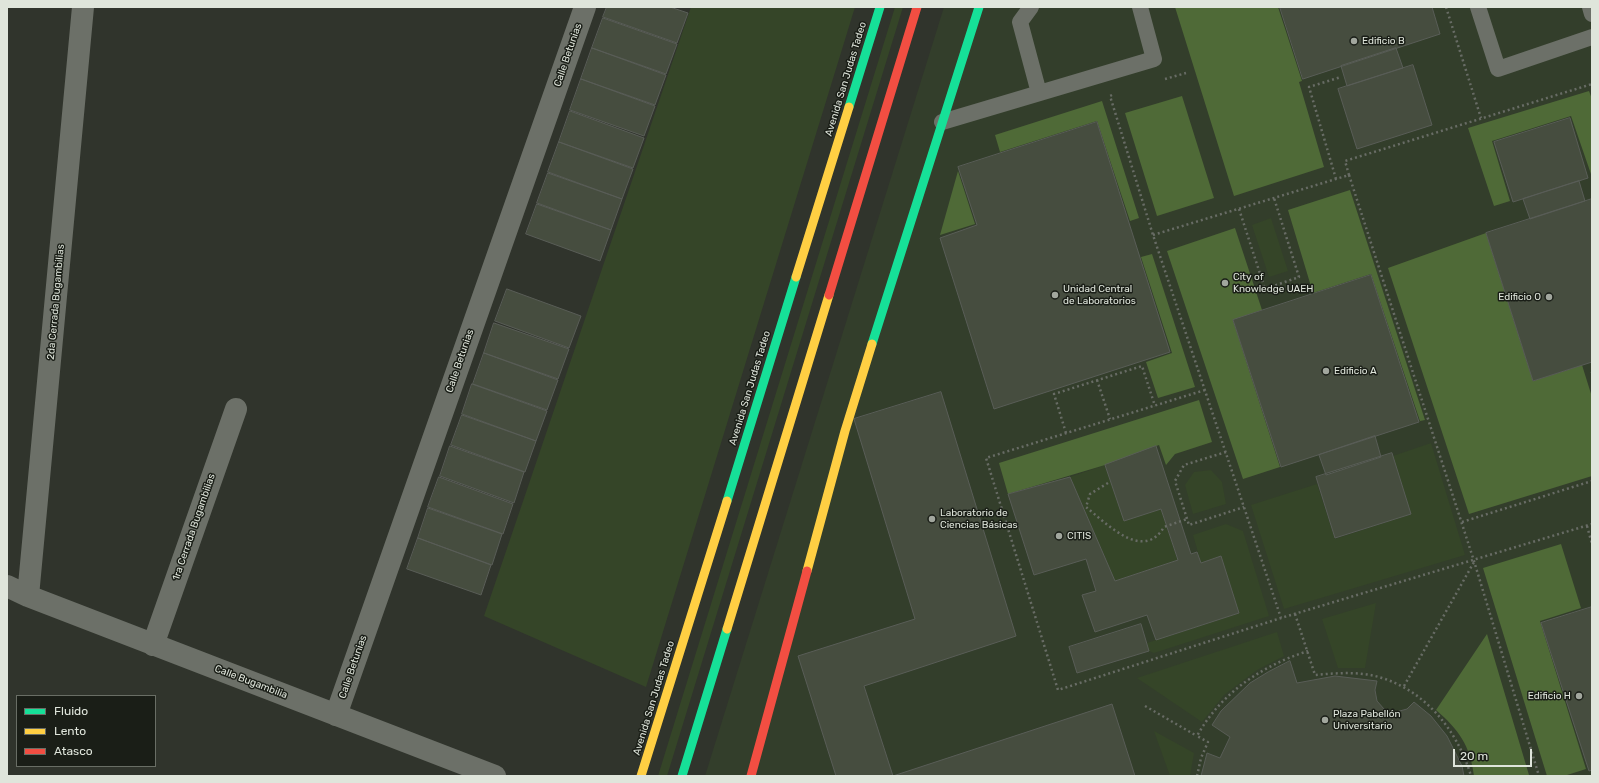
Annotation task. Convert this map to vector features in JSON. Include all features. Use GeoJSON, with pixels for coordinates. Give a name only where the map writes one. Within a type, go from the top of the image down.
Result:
{"type":"FeatureCollection","features":[{"type":"Feature","properties":{"kind":"street","name":"2da Cerrada Bugambilias"},"geometry":{"type":"LineString","coordinates":[[28,596],[83,7]]}},
{"type":"Feature","properties":{"kind":"street","name":"Calle Betunias"},"geometry":{"type":"LineString","coordinates":[[336,715],[585,7]]}},
{"type":"Feature","properties":{"kind":"street","name":"Avenida San Judas Tadeo"},"geometry":{"type":"LineString","coordinates":[[641,776],[880,7]]}},
{"type":"Feature","properties":{"kind":"street"},"geometry":{"type":"LineString","coordinates":[[682,776],[917,7]]}},
{"type":"Feature","properties":{"kind":"street"},"geometry":{"type":"LineString","coordinates":[[751,776],[846,431],[979,7]]}},
{"type":"Feature","properties":{"kind":"street","name":"1ra Cerrada Bugambilias"},"geometry":{"type":"LineString","coordinates":[[153,645],[236,409]]}},
{"type":"Feature","properties":{"kind":"street","name":"Calle Bugambilia"},"geometry":{"type":"LineString","coordinates":[[7,586],[28,596],[153,645],[495,776]]}},
{"type":"Feature","properties":{"kind":"lane"},"geometry":{"type":"LineString","coordinates":[[1031,7],[1020,22],[1039,93]]}},
{"type":"Feature","properties":{"kind":"lane"},"geometry":{"type":"LineString","coordinates":[[942,122],[1154,59],[1140,7]]}},
{"type":"Feature","properties":{"kind":"lane"},"geometry":{"type":"LineString","coordinates":[[1478,7],[1498,69],[1592,36]]}},
{"type":"Feature","properties":{"kind":"lane"},"geometry":{"type":"LineString","coordinates":[[1590,7],[1592,14]]}},
{"type":"Feature","properties":{"kind":"path"},"geometry":{"type":"LineString","coordinates":[[1446,7],[1481,118]]}},
{"type":"Feature","properties":{"kind":"path"},"geometry":{"type":"LineString","coordinates":[[1163,80],[1186,73]]}},
{"type":"Feature","properties":{"kind":"path"},"geometry":{"type":"LineString","coordinates":[[1336,179],[1309,87],[1341,77]]}},
{"type":"Feature","properties":{"kind":"path"},"geometry":{"type":"LineString","coordinates":[[1539,776],[1462,522],[1345,161],[1592,84]]}},
{"type":"Feature","properties":{"kind":"path"},"geometry":{"type":"LineString","coordinates":[[1118,94],[1110,96],[1154,235],[1281,618]]}},
{"type":"Feature","properties":{"kind":"path"},"geometry":{"type":"LineString","coordinates":[[1154,235],[1350,175]]}},
{"type":"Feature","properties":{"kind":"path"},"geometry":{"type":"LineString","coordinates":[[1239,208],[1265,289],[1299,277],[1274,198]]}},
{"type":"Feature","properties":{"kind":"path"},"geometry":{"type":"LineString","coordinates":[[1066,433],[1054,394],[1142,366],[1155,406]]}},
{"type":"Feature","properties":{"kind":"path"},"geometry":{"type":"LineString","coordinates":[[1097,380],[1110,419]]}},
{"type":"Feature","properties":{"kind":"path"},"geometry":{"type":"LineString","coordinates":[[1205,390],[986,458],[1058,690],[1281,618],[1474,561],[1592,524]]}},
{"type":"Feature","properties":{"kind":"path"},"geometry":{"type":"LineString","coordinates":[[1226,452],[1184,465],[1175,481],[1187,519],[1189,525],[1244,507]]}},
{"type":"Feature","properties":{"kind":"path"},"geometry":{"type":"LineString","coordinates":[[1462,522],[1592,481]]}},
{"type":"Feature","properties":{"kind":"path"},"geometry":{"type":"LineString","coordinates":[[1108,483],[1090,494],[1086,507],[1133,541],[1146,542],[1159,535],[1164,527],[1187,519]]}},
{"type":"Feature","properties":{"kind":"path"},"geometry":{"type":"LineString","coordinates":[[1587,526],[1592,544]]}},
{"type":"Feature","properties":{"kind":"path"},"geometry":{"type":"LineString","coordinates":[[1404,686],[1474,561]]}},
{"type":"Feature","properties":{"kind":"path"},"geometry":{"type":"LineString","coordinates":[[1295,614],[1315,675],[1337,672],[1360,673],[1381,677],[1404,686],[1427,704],[1446,724],[1464,754],[1470,776]]}},
{"type":"Feature","properties":{"kind":"path"},"geometry":{"type":"LineString","coordinates":[[1197,736],[1204,723],[1221,702],[1241,685],[1272,665],[1308,651]]}},
{"type":"Feature","properties":{"kind":"path"},"geometry":{"type":"LineString","coordinates":[[1145,706],[1208,742],[1201,758],[1197,776]]}},
{"type":"Feature","properties":{"kind":"shaded area"},"geometry":{"type":"Polygon","coordinates":[[[691,7],[855,7],[646,687],[484,616],[691,7]]]}},
{"type":"Feature","properties":{"kind":"shaded area"},"geometry":{"type":"Polygon","coordinates":[[[895,7],[903,7],[667,776],[658,776],[895,7]]]}},
{"type":"Feature","properties":{"kind":"shaded area","name":"City of Knowledge UAEH"},"geometry":{"type":"Polygon","coordinates":[[[944,7],[1592,7],[1592,776],[705,776],[944,7]]]}},
{"type":"Feature","properties":{"kind":"shaded area"},"geometry":{"type":"Polygon","coordinates":[[[1271,218],[1288,271],[1269,277],[1252,225],[1271,218]]]}},
{"type":"Feature","properties":{"kind":"shaded area"},"geometry":{"type":"Polygon","coordinates":[[[1431,443],[1465,555],[1284,609],[1251,505],[1317,484],[1335,539],[1411,514],[1393,456],[1431,443]]]}},
{"type":"Feature","properties":{"kind":"shaded area"},"geometry":{"type":"Polygon","coordinates":[[[1105,465],[1161,509],[1178,560],[1115,581],[1070,477],[1105,465]]]}},
{"type":"Feature","properties":{"kind":"shaded area"},"geometry":{"type":"Polygon","coordinates":[[[1211,470],[1222,482],[1226,504],[1193,514],[1185,485],[1194,472],[1211,470]]]}},
{"type":"Feature","properties":{"kind":"shaded area"},"geometry":{"type":"Polygon","coordinates":[[[1226,524],[1243,531],[1269,616],[1154,653],[1149,651],[1147,643],[1239,613],[1221,557],[1201,563],[1193,535],[1226,524]]]}},
{"type":"Feature","properties":{"kind":"shaded area"},"geometry":{"type":"Polygon","coordinates":[[[1376,603],[1365,668],[1338,668],[1322,619],[1376,603]]]}},
{"type":"Feature","properties":{"kind":"shaded area"},"geometry":{"type":"Polygon","coordinates":[[[1277,632],[1284,656],[1257,670],[1224,695],[1202,722],[1137,678],[1277,632]]]}},
{"type":"Feature","properties":{"kind":"shaded area"},"geometry":{"type":"Polygon","coordinates":[[[1154,731],[1194,753],[1190,776],[1170,776],[1154,731]]]}},
{"type":"Feature","properties":{"kind":"green space"},"geometry":{"type":"Polygon","coordinates":[[[1175,7],[1278,7],[1302,81],[1299,82],[1324,167],[1234,196],[1175,7]]]}},
{"type":"Feature","properties":{"kind":"green space"},"geometry":{"type":"Polygon","coordinates":[[[1589,91],[1592,99],[1592,177],[1571,116],[1492,141],[1510,201],[1494,206],[1468,128],[1589,91]]]}},
{"type":"Feature","properties":{"kind":"green space"},"geometry":{"type":"Polygon","coordinates":[[[1182,96],[1214,198],[1157,216],[1125,113],[1182,96]]]}},
{"type":"Feature","properties":{"kind":"green space"},"geometry":{"type":"Polygon","coordinates":[[[1102,101],[1139,218],[1130,221],[1097,121],[1000,152],[995,135],[1102,101]]]}},
{"type":"Feature","properties":{"kind":"green space"},"geometry":{"type":"Polygon","coordinates":[[[958,171],[975,224],[940,235],[958,171]]]}},
{"type":"Feature","properties":{"kind":"green space"},"geometry":{"type":"Polygon","coordinates":[[[1350,190],[1425,420],[1420,421],[1371,274],[1313,293],[1288,210],[1350,190]]]}},
{"type":"Feature","properties":{"kind":"green space"},"geometry":{"type":"Polygon","coordinates":[[[1235,228],[1262,310],[1233,320],[1280,467],[1243,479],[1167,251],[1235,228]]]}},
{"type":"Feature","properties":{"kind":"green space"},"geometry":{"type":"Polygon","coordinates":[[[1486,233],[1533,381],[1582,365],[1592,397],[1592,476],[1469,514],[1388,268],[1486,233]]]}},
{"type":"Feature","properties":{"kind":"green space"},"geometry":{"type":"Polygon","coordinates":[[[1152,254],[1195,387],[1158,398],[1146,362],[1172,353],[1141,257],[1152,254]]]}},
{"type":"Feature","properties":{"kind":"green space"},"geometry":{"type":"Polygon","coordinates":[[[1199,400],[1212,442],[1175,454],[1166,465],[1159,445],[1105,465],[1008,494],[999,463],[1199,400]]]}},
{"type":"Feature","properties":{"kind":"green space"},"geometry":{"type":"Polygon","coordinates":[[[1561,544],[1581,608],[1540,621],[1586,769],[1564,776],[1547,776],[1483,568],[1561,544]]]}},
{"type":"Feature","properties":{"kind":"green space"},"geometry":{"type":"Polygon","coordinates":[[[1487,634],[1529,775],[1474,776],[1470,755],[1462,739],[1451,724],[1436,710],[1487,634]]]}},
{"type":"Feature","properties":{"kind":"building"},"geometry":{"type":"Polygon","coordinates":[[[607,7],[670,7],[688,13],[677,43],[603,17],[607,7]]]}},
{"type":"Feature","properties":{"kind":"building","name":"Edificio B"},"geometry":{"type":"Polygon","coordinates":[[[1280,7],[1432,7],[1440,34],[1303,79],[1280,7]]]}},
{"type":"Feature","properties":{"kind":"building"},"geometry":{"type":"Polygon","coordinates":[[[603,18],[677,44],[666,74],[592,48],[603,18]]]}},
{"type":"Feature","properties":{"kind":"building"},"geometry":{"type":"Polygon","coordinates":[[[592,48],[666,75],[655,105],[581,79],[592,48]]]}},
{"type":"Feature","properties":{"kind":"building"},"geometry":{"type":"Polygon","coordinates":[[[1396,48],[1403,68],[1347,86],[1341,66],[1396,48]]]}},
{"type":"Feature","properties":{"kind":"building"},"geometry":{"type":"Polygon","coordinates":[[[1413,65],[1432,125],[1357,149],[1338,89],[1413,65]]]}},
{"type":"Feature","properties":{"kind":"building"},"geometry":{"type":"Polygon","coordinates":[[[581,79],[655,106],[644,136],[570,110],[581,79]]]}},
{"type":"Feature","properties":{"kind":"building"},"geometry":{"type":"Polygon","coordinates":[[[570,111],[644,138],[633,168],[559,142],[570,111]]]}},
{"type":"Feature","properties":{"kind":"building"},"geometry":{"type":"Polygon","coordinates":[[[1570,118],[1588,178],[1513,202],[1494,142],[1570,118]]]}},
{"type":"Feature","properties":{"kind":"building","name":"Unidad Central de Laboratorios"},"geometry":{"type":"Polygon","coordinates":[[[1097,122],[1170,352],[994,409],[940,238],[977,225],[958,167],[1097,122]]]}},
{"type":"Feature","properties":{"kind":"building"},"geometry":{"type":"Polygon","coordinates":[[[559,142],[633,169],[622,199],[548,172],[559,142]]]}},
{"type":"Feature","properties":{"kind":"building"},"geometry":{"type":"Polygon","coordinates":[[[548,173],[622,199],[611,230],[537,203],[548,173]]]}},
{"type":"Feature","properties":{"kind":"building"},"geometry":{"type":"Polygon","coordinates":[[[1579,181],[1585,201],[1530,219],[1523,199],[1579,181]]]}},
{"type":"Feature","properties":{"kind":"building","name":"Edificio O"},"geometry":{"type":"Polygon","coordinates":[[[1592,199],[1592,362],[1533,381],[1486,233],[1592,199]]]}},
{"type":"Feature","properties":{"kind":"building"},"geometry":{"type":"Polygon","coordinates":[[[537,204],[611,230],[600,261],[526,234],[537,204]]]}},
{"type":"Feature","properties":{"kind":"building","name":"Edificio A"},"geometry":{"type":"Polygon","coordinates":[[[1371,275],[1419,422],[1281,467],[1233,320],[1371,275]]]}},
{"type":"Feature","properties":{"kind":"building"},"geometry":{"type":"Polygon","coordinates":[[[507,289],[581,316],[569,348],[495,321],[507,289]]]}},
{"type":"Feature","properties":{"kind":"building"},"geometry":{"type":"Polygon","coordinates":[[[494,323],[569,349],[558,379],[484,353],[494,323]]]}},
{"type":"Feature","properties":{"kind":"building"},"geometry":{"type":"Polygon","coordinates":[[[484,353],[558,380],[547,410],[473,384],[484,353]]]}},
{"type":"Feature","properties":{"kind":"building"},"geometry":{"type":"Polygon","coordinates":[[[472,384],[547,411],[536,441],[462,414],[472,384]]]}},
{"type":"Feature","properties":{"kind":"building","name":"Laboratorio de Ciencias Básicas"},"geometry":{"type":"Polygon","coordinates":[[[941,392],[1016,636],[864,686],[893,776],[836,776],[798,656],[915,619],[854,419],[941,392]]]}},
{"type":"Feature","properties":{"kind":"building"},"geometry":{"type":"Polygon","coordinates":[[[462,415],[536,441],[525,472],[451,445],[462,415]]]}},
{"type":"Feature","properties":{"kind":"building"},"geometry":{"type":"Polygon","coordinates":[[[1375,436],[1381,457],[1326,475],[1319,455],[1375,436]]]}},
{"type":"Feature","properties":{"kind":"building"},"geometry":{"type":"Polygon","coordinates":[[[450,446],[524,472],[514,503],[440,476],[450,446]]]}},
{"type":"Feature","properties":{"kind":"building","name":"CITIS"},"geometry":{"type":"Polygon","coordinates":[[[1156,446],[1191,554],[1197,552],[1201,563],[1221,556],[1239,613],[1156,640],[1147,615],[1095,632],[1082,595],[1096,591],[1086,559],[1034,575],[1008,494],[1070,477],[1115,581],[1178,560],[1161,509],[1124,521],[1105,465],[1156,446]]]}},
{"type":"Feature","properties":{"kind":"building"},"geometry":{"type":"Polygon","coordinates":[[[1392,453],[1411,514],[1335,538],[1316,477],[1392,453]]]}},
{"type":"Feature","properties":{"kind":"building"},"geometry":{"type":"Polygon","coordinates":[[[439,477],[513,504],[503,534],[428,507],[439,477]]]}},
{"type":"Feature","properties":{"kind":"building"},"geometry":{"type":"Polygon","coordinates":[[[428,508],[502,534],[492,565],[418,538],[428,508]]]}},
{"type":"Feature","properties":{"kind":"building"},"geometry":{"type":"Polygon","coordinates":[[[418,538],[491,565],[481,595],[407,569],[418,538]]]}},
{"type":"Feature","properties":{"kind":"building","name":"Edificio H"},"geometry":{"type":"Polygon","coordinates":[[[1592,607],[1592,770],[1589,771],[1541,623],[1592,607]]]}},
{"type":"Feature","properties":{"kind":"building"},"geometry":{"type":"Polygon","coordinates":[[[1141,624],[1149,651],[1077,673],[1069,647],[1141,624]]]}},
{"type":"Feature","properties":{"kind":"building","name":"Plaza Pabellón Universitario"},"geometry":{"type":"Polygon","coordinates":[[[1290,661],[1297,683],[1335,676],[1377,681],[1375,690],[1377,701],[1384,709],[1396,712],[1407,709],[1414,702],[1431,716],[1447,736],[1462,766],[1464,776],[1201,776],[1207,753],[1220,758],[1230,737],[1212,725],[1221,711],[1250,683],[1290,661]]]}},
{"type":"Feature","properties":{"kind":"building"},"geometry":{"type":"Polygon","coordinates":[[[1112,704],[1135,776],[893,776],[1112,704]]]}},
{"type":"Feature","properties":{"kind":"traffic: fast"},"geometry":{"type":"LineString","coordinates":[[849,107],[880,7]]}},
{"type":"Feature","properties":{"kind":"traffic: fast"},"geometry":{"type":"LineString","coordinates":[[872,344],[979,7]]}},
{"type":"Feature","properties":{"kind":"traffic: fast"},"geometry":{"type":"LineString","coordinates":[[727,501],[796,277]]}},
{"type":"Feature","properties":{"kind":"traffic: fast"},"geometry":{"type":"LineString","coordinates":[[682,776],[727,629]]}},
{"type":"Feature","properties":{"kind":"traffic: slow"},"geometry":{"type":"LineString","coordinates":[[796,277],[849,107]]}},
{"type":"Feature","properties":{"kind":"traffic: slow"},"geometry":{"type":"LineString","coordinates":[[727,629],[829,295]]}},
{"type":"Feature","properties":{"kind":"traffic: slow"},"geometry":{"type":"LineString","coordinates":[[807,571],[845,431],[872,344]]}},
{"type":"Feature","properties":{"kind":"traffic: slow"},"geometry":{"type":"LineString","coordinates":[[641,776],[727,501]]}},
{"type":"Feature","properties":{"kind":"traffic: jam"},"geometry":{"type":"LineString","coordinates":[[829,295],[917,7]]}},
{"type":"Feature","properties":{"kind":"traffic: jam"},"geometry":{"type":"LineString","coordinates":[[751,776],[807,571]]}},
{"type":"Feature","properties":{"kind":"place","name":"Edificio B"},"geometry":{"type":"Point","coordinates":[1354,41]}},
{"type":"Feature","properties":{"kind":"place","name":"City of Knowledge UAEH"},"geometry":{"type":"Point","coordinates":[1225,283]}},
{"type":"Feature","properties":{"kind":"place","name":"Unidad Central de Laboratorios"},"geometry":{"type":"Point","coordinates":[1055,295]}},
{"type":"Feature","properties":{"kind":"place","name":"Edificio O"},"geometry":{"type":"Point","coordinates":[1549,297]}},
{"type":"Feature","properties":{"kind":"place","name":"Edificio A"},"geometry":{"type":"Point","coordinates":[1326,371]}},
{"type":"Feature","properties":{"kind":"place","name":"Laboratorio de Ciencias Básicas"},"geometry":{"type":"Point","coordinates":[932,519]}},
{"type":"Feature","properties":{"kind":"place","name":"CITIS"},"geometry":{"type":"Point","coordinates":[1059,536]}},
{"type":"Feature","properties":{"kind":"place","name":"Edificio H"},"geometry":{"type":"Point","coordinates":[1579,696]}},
{"type":"Feature","properties":{"kind":"place","name":"Plaza Pabellón Universitario"},"geometry":{"type":"Point","coordinates":[1325,720]}}]}
